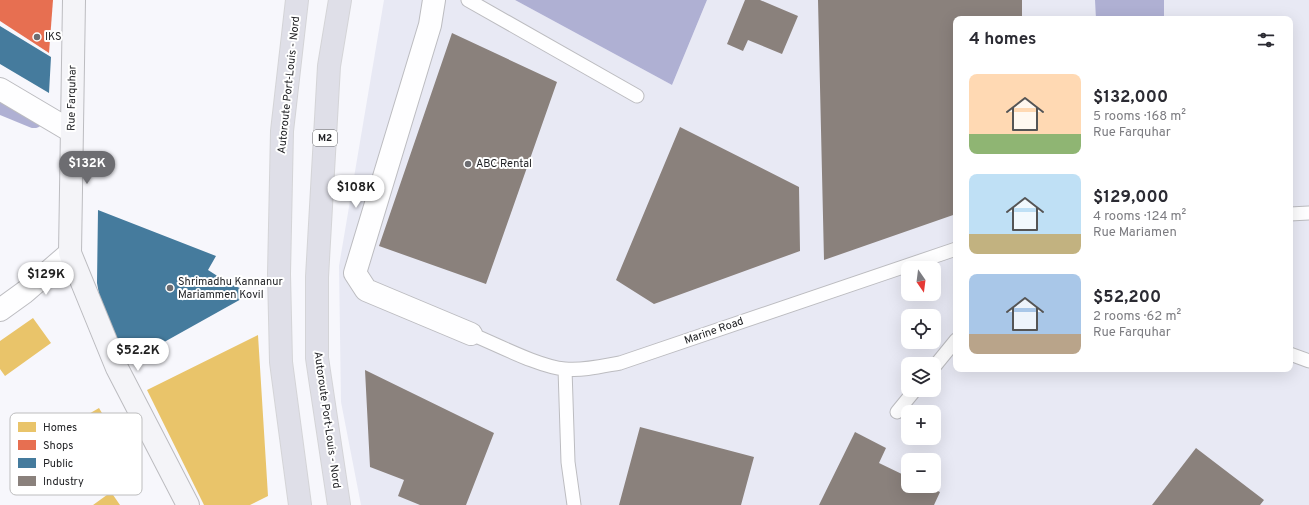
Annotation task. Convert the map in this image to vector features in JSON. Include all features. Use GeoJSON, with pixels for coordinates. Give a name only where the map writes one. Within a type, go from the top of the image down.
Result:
{"type":"FeatureCollection","features":[{"type":"Feature","properties":{"kind":"highway","name":"Autoroute Port-Louis - Nord"},"geometry":{"type":"LineString","coordinates":[[297,0],[282,131],[279,274],[281,362],[300,505]]}},
{"type":"Feature","properties":{"kind":"highway","name":"Autoroute Port-Louis - Nord"},"geometry":{"type":"LineString","coordinates":[[339,505],[317,358],[317,277],[329,66],[340,0]]}},
{"type":"Feature","properties":{"kind":"street","name":"Rue Farquhar"},"geometry":{"type":"LineString","coordinates":[[74,0],[70,253],[117,368],[140,413]]}},
{"type":"Feature","properties":{"kind":"street"},"geometry":{"type":"LineString","coordinates":[[434,0],[430,25],[355,273],[366,290],[471,334]]}},
{"type":"Feature","properties":{"kind":"street"},"geometry":{"type":"LineString","coordinates":[[0,89],[71,131]]}},
{"type":"Feature","properties":{"kind":"street"},"geometry":{"type":"LineString","coordinates":[[0,310],[25,292],[70,253]]}},
{"type":"Feature","properties":{"kind":"street","name":"Rue Farquhar"},"geometry":{"type":"LineString","coordinates":[[142,417],[188,505]]}},
{"type":"Feature","properties":{"kind":"lane"},"geometry":{"type":"LineString","coordinates":[[468,0],[637,96]]}},
{"type":"Feature","properties":{"kind":"lane"},"geometry":{"type":"LineString","coordinates":[[1293,214],[1309,213]]}},
{"type":"Feature","properties":{"kind":"lane","name":"Marine Road"},"geometry":{"type":"LineString","coordinates":[[471,334],[544,364],[565,369],[592,368],[620,363],[953,250]]}},
{"type":"Feature","properties":{"kind":"lane"},"geometry":{"type":"LineString","coordinates":[[941,358],[953,344]]}},
{"type":"Feature","properties":{"kind":"lane"},"geometry":{"type":"LineString","coordinates":[[1293,355],[1309,361]]}},
{"type":"Feature","properties":{"kind":"lane"},"geometry":{"type":"LineString","coordinates":[[565,369],[568,462],[574,505]]}},
{"type":"Feature","properties":{"kind":"lane"},"geometry":{"type":"LineString","coordinates":[[897,412],[909,397]]}},
{"type":"Feature","properties":{"kind":"shaded area"},"geometry":{"type":"Polygon","coordinates":[[[384,0],[515,0],[672,85],[707,0],[1309,0],[1309,505],[361,505],[341,402],[339,266],[384,0]]]}},
{"type":"Feature","properties":{"kind":"water"},"geometry":{"type":"Polygon","coordinates":[[[515,0],[707,0],[672,85],[515,0]]]}},
{"type":"Feature","properties":{"kind":"water"},"geometry":{"type":"Polygon","coordinates":[[[1095,0],[1164,0],[1164,16],[1096,16],[1095,0]]]}},
{"type":"Feature","properties":{"kind":"building: Homes"},"geometry":{"type":"Polygon","coordinates":[[[33,318],[51,343],[5,376],[0,369],[0,341],[33,318]]]}},
{"type":"Feature","properties":{"kind":"building: Homes"},"geometry":{"type":"Polygon","coordinates":[[[258,335],[268,496],[250,505],[204,505],[147,390],[258,335]]]}},
{"type":"Feature","properties":{"kind":"building: Homes"},"geometry":{"type":"Polygon","coordinates":[[[99,408],[102,413],[90,413],[99,408]]]}},
{"type":"Feature","properties":{"kind":"building: Homes"},"geometry":{"type":"Polygon","coordinates":[[[107,495],[113,495],[120,505],[93,505],[107,495]]]}},
{"type":"Feature","properties":{"kind":"building: Shops","name":"IKS"},"geometry":{"type":"Polygon","coordinates":[[[0,0],[53,0],[49,53],[0,21],[0,0]]]}},
{"type":"Feature","properties":{"kind":"building: Public"},"geometry":{"type":"Polygon","coordinates":[[[0,26],[51,57],[49,93],[0,64],[0,26]]]}},
{"type":"Feature","properties":{"kind":"building: Public","name":"Shrimadhu Kannanur Mariammen Kovil"},"geometry":{"type":"Polygon","coordinates":[[[98,210],[216,256],[208,270],[230,284],[252,293],[123,365],[106,332],[97,283],[98,210]]]}},
{"type":"Feature","properties":{"kind":"building: Industry"},"geometry":{"type":"Polygon","coordinates":[[[745,0],[760,0],[798,16],[782,54],[748,40],[743,51],[727,44],[745,0]]]}},
{"type":"Feature","properties":{"kind":"building: Industry"},"geometry":{"type":"Polygon","coordinates":[[[818,0],[1022,0],[1022,16],[953,16],[953,215],[824,260],[818,0]]]}},
{"type":"Feature","properties":{"kind":"building: Industry","name":"ABC Rental"},"geometry":{"type":"Polygon","coordinates":[[[452,33],[557,82],[486,284],[379,246],[452,33]]]}},
{"type":"Feature","properties":{"kind":"building: Industry"},"geometry":{"type":"Polygon","coordinates":[[[680,127],[799,187],[800,251],[654,304],[616,280],[680,127]]]}},
{"type":"Feature","properties":{"kind":"building: Industry"},"geometry":{"type":"Polygon","coordinates":[[[365,370],[494,433],[466,505],[420,505],[398,496],[404,480],[370,467],[365,370]]]}},
{"type":"Feature","properties":{"kind":"building: Industry"},"geometry":{"type":"Polygon","coordinates":[[[640,427],[754,457],[741,505],[619,505],[640,427]]]}},
{"type":"Feature","properties":{"kind":"building: Industry"},"geometry":{"type":"Polygon","coordinates":[[[855,432],[886,448],[879,463],[901,474],[901,493],[940,493],[934,505],[819,505],[855,432]]]}},
{"type":"Feature","properties":{"kind":"building: Industry"},"geometry":{"type":"Polygon","coordinates":[[[1196,448],[1264,500],[1260,505],[1152,505],[1196,448]]]}},
{"type":"Feature","properties":{"kind":"waterway"},"geometry":{"type":"LineString","coordinates":[[0,103],[34,117]]}},
{"type":"Feature","properties":{"kind":"place","name":"IKS"},"geometry":{"type":"Point","coordinates":[37,37]}},
{"type":"Feature","properties":{"kind":"place","name":"ABC Rental"},"geometry":{"type":"Point","coordinates":[468,164]}},
{"type":"Feature","properties":{"kind":"place","name":"Shrimadhu Kannanur Mariammen Kovil"},"geometry":{"type":"Point","coordinates":[170,288]}}]}
